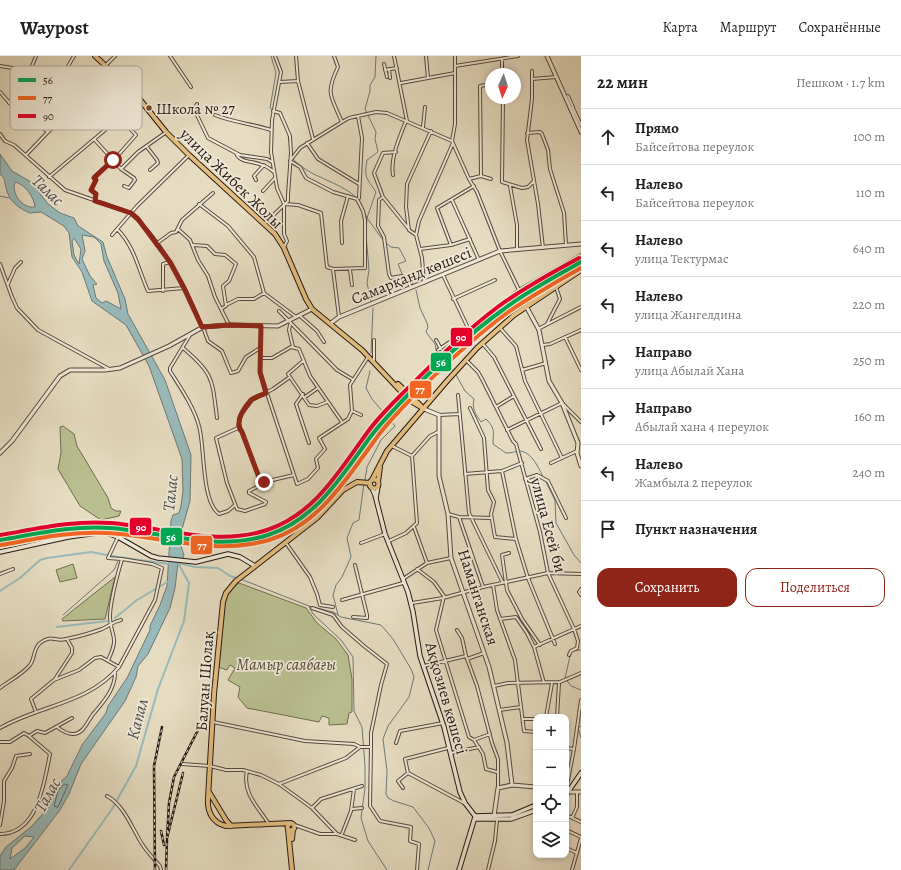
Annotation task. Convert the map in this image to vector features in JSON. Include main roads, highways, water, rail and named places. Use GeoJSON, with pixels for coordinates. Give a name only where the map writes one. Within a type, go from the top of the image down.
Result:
{"type":"FeatureCollection","features":[{"type":"Feature","properties":{"kind":"main road","name":"улица Жибек Жолы"},"geometry":{"type":"LineString","coordinates":[[95,56],[107,66]]}},
{"type":"Feature","properties":{"kind":"main road","name":"улица Жибек Жолы"},"geometry":{"type":"LineString","coordinates":[[142,102],[166,132],[189,155],[265,223],[275,234],[284,248],[306,299],[312,309],[331,323],[369,356],[409,400],[424,409]]}},
{"type":"Feature","properties":{"kind":"main road"},"geometry":{"type":"LineString","coordinates":[[371,483],[392,446],[482,343],[526,306],[581,270]]}},
{"type":"Feature","properties":{"kind":"main road","name":"улица Жибек Жолы"},"geometry":{"type":"LineString","coordinates":[[388,376],[424,409]]}},
{"type":"Feature","properties":{"kind":"main road"},"geometry":{"type":"LineString","coordinates":[[409,400],[416,410],[415,419]]}},
{"type":"Feature","properties":{"kind":"main road"},"geometry":{"type":"LineString","coordinates":[[371,483],[375,488],[378,484],[381,463]]}},
{"type":"Feature","properties":{"kind":"main road"},"geometry":{"type":"LineString","coordinates":[[0,552],[97,532],[118,537],[151,556],[164,559],[204,561],[228,554],[240,557],[255,566],[316,518],[343,490],[357,482],[371,483],[376,480],[378,484]]}},
{"type":"Feature","properties":{"kind":"main road","name":"Аққозиев көшесі"},"geometry":{"type":"LineString","coordinates":[[371,483],[385,534],[404,581],[411,604],[423,667],[443,723],[458,783],[465,803],[475,817]]}},
{"type":"Feature","properties":{"kind":"main road","name":"Аққозиев көшесі"},"geometry":{"type":"LineString","coordinates":[[376,501],[378,484]]}},
{"type":"Feature","properties":{"kind":"main road","name":"Балуан Шолақ"},"geometry":{"type":"LineString","coordinates":[[208,808],[208,788],[223,602],[226,593],[236,581],[255,566]]}},
{"type":"Feature","properties":{"kind":"main road"},"geometry":{"type":"LineString","coordinates":[[569,790],[581,774]]}},
{"type":"Feature","properties":{"kind":"main road"},"geometry":{"type":"LineString","coordinates":[[208,788],[210,795],[228,824],[236,827]]}},
{"type":"Feature","properties":{"kind":"main road"},"geometry":{"type":"LineString","coordinates":[[216,804],[211,804],[208,808],[213,820],[222,825],[236,827],[281,825],[292,827],[292,870]]}},
{"type":"Feature","properties":{"kind":"main road"},"geometry":{"type":"LineString","coordinates":[[459,870],[475,817],[511,819],[533,807]]}},
{"type":"Feature","properties":{"kind":"main road"},"geometry":{"type":"LineString","coordinates":[[522,813],[533,811]]}},
{"type":"Feature","properties":{"kind":"main road"},"geometry":{"type":"LineString","coordinates":[[222,825],[226,820]]}},
{"type":"Feature","properties":{"kind":"water"},"geometry":{"type":"Polygon","coordinates":[[[0,154],[12,171],[31,182],[48,204],[60,213],[74,218],[78,226],[103,242],[107,257],[125,299],[128,314],[165,380],[191,455],[190,501],[179,540],[184,555],[182,561],[178,563],[175,588],[170,608],[148,654],[138,666],[136,677],[125,701],[81,764],[69,794],[60,810],[14,870],[0,870],[0,856],[6,847],[31,827],[48,808],[54,788],[67,776],[82,745],[106,713],[108,706],[127,678],[150,630],[150,626],[167,586],[171,521],[173,515],[179,513],[183,491],[182,459],[149,366],[126,325],[92,301],[82,272],[72,257],[69,233],[64,226],[41,212],[30,213],[18,206],[9,197],[4,179],[0,174],[0,154]],[[15,182],[14,186],[16,195],[22,203],[30,207],[35,207],[31,195],[22,185],[15,182]],[[82,235],[85,251],[82,259],[90,276],[97,284],[93,285],[96,298],[102,303],[106,301],[121,309],[118,293],[104,261],[101,244],[94,237],[82,235]],[[74,238],[72,241],[74,255],[79,264],[81,249],[74,238]],[[25,836],[12,848],[10,859],[25,848],[34,837],[25,836]]]}},
{"type":"Feature","properties":{"kind":"waterway"},"geometry":{"type":"LineString","coordinates":[[271,56],[276,73],[270,108],[273,110]]}},
{"type":"Feature","properties":{"kind":"waterway"},"geometry":{"type":"LineString","coordinates":[[366,231],[367,218],[376,192],[366,174],[367,160],[378,152],[375,139],[376,132],[365,109],[370,91],[370,85],[375,77],[376,56]]}},
{"type":"Feature","properties":{"kind":"waterway"},"geometry":{"type":"LineString","coordinates":[[276,112],[281,117]]}},
{"type":"Feature","properties":{"kind":"waterway"},"geometry":{"type":"LineString","coordinates":[[288,135],[289,141]]}},
{"type":"Feature","properties":{"kind":"waterway"},"geometry":{"type":"LineString","coordinates":[[292,158],[299,165],[315,175],[341,187],[357,198]]}},
{"type":"Feature","properties":{"kind":"waterway"},"geometry":{"type":"LineString","coordinates":[[0,196],[9,198]]}},
{"type":"Feature","properties":{"kind":"waterway"},"geometry":{"type":"LineString","coordinates":[[359,200],[367,218],[383,240]]}},
{"type":"Feature","properties":{"kind":"waterway"},"geometry":{"type":"LineString","coordinates":[[366,234],[369,270],[367,283],[371,301]]}},
{"type":"Feature","properties":{"kind":"waterway"},"geometry":{"type":"LineString","coordinates":[[385,242],[391,247],[399,248],[406,261],[398,264],[403,276],[411,280],[413,284]]}},
{"type":"Feature","properties":{"kind":"waterway"},"geometry":{"type":"LineString","coordinates":[[416,290],[420,308],[428,327],[426,332],[435,344],[437,354],[453,371]]}},
{"type":"Feature","properties":{"kind":"waterway"},"geometry":{"type":"LineString","coordinates":[[371,353],[373,308]]}},
{"type":"Feature","properties":{"kind":"waterway"},"geometry":{"type":"LineString","coordinates":[[365,480],[367,467],[381,440],[395,426],[372,399],[366,388],[370,371]]}},
{"type":"Feature","properties":{"kind":"waterway"},"geometry":{"type":"LineString","coordinates":[[455,373],[465,391],[474,399],[474,411],[481,422],[486,419],[491,425],[493,431],[493,444],[506,453],[519,451],[527,454],[534,461],[543,477]]}},
{"type":"Feature","properties":{"kind":"waterway"},"geometry":{"type":"LineString","coordinates":[[545,480],[555,500],[556,523],[574,555],[581,563]]}},
{"type":"Feature","properties":{"kind":"waterway"},"geometry":{"type":"LineString","coordinates":[[338,615],[333,595],[336,585],[342,577],[351,557],[347,538],[353,523],[359,520],[364,483]]}},
{"type":"Feature","properties":{"kind":"waterway"},"geometry":{"type":"LineString","coordinates":[[0,591],[20,578],[40,560],[91,552],[107,555]]}},
{"type":"Feature","properties":{"kind":"waterway"},"geometry":{"type":"LineString","coordinates":[[111,556],[168,564],[170,561]]}},
{"type":"Feature","properties":{"kind":"waterway"},"geometry":{"type":"LineString","coordinates":[[63,615],[114,570],[118,561]]}},
{"type":"Feature","properties":{"kind":"waterway"},"geometry":{"type":"LineString","coordinates":[[178,563],[195,567],[218,568],[230,576],[243,580]]}},
{"type":"Feature","properties":{"kind":"waterway","name":"Капал"},"geometry":{"type":"LineString","coordinates":[[69,870],[112,809],[136,766],[158,689],[184,621],[189,583],[178,563]]}},
{"type":"Feature","properties":{"kind":"waterway"},"geometry":{"type":"LineString","coordinates":[[243,580],[309,606],[333,612],[341,617],[381,625],[393,639],[411,669],[414,677],[409,697],[388,726],[383,739],[387,771],[386,794],[388,798],[394,801],[413,807],[429,828],[435,841],[428,870]]}},
{"type":"Feature","properties":{"kind":"waterway"},"geometry":{"type":"LineString","coordinates":[[115,618],[137,600],[169,581]]}},
{"type":"Feature","properties":{"kind":"waterway"},"geometry":{"type":"LineString","coordinates":[[309,606],[313,614],[341,640],[353,657],[354,711],[362,727],[365,766],[365,788],[361,818],[368,841],[387,870]]}},
{"type":"Feature","properties":{"kind":"waterway"},"geometry":{"type":"LineString","coordinates":[[57,627],[107,621]]}},
{"type":"Feature","properties":{"kind":"waterway"},"geometry":{"type":"LineString","coordinates":[[573,651],[581,650]]}},
{"type":"Feature","properties":{"kind":"waterway"},"geometry":{"type":"LineString","coordinates":[[571,652],[565,678],[571,686],[581,690]]}},
{"type":"Feature","properties":{"kind":"waterway"},"geometry":{"type":"LineString","coordinates":[[581,726],[578,728],[581,738]]}},
{"type":"Feature","properties":{"kind":"railway"},"geometry":{"type":"LineString","coordinates":[[155,870],[154,766],[162,727]]}},
{"type":"Feature","properties":{"kind":"railway"},"geometry":{"type":"LineString","coordinates":[[183,773],[167,838],[169,803],[174,777],[198,730]]}},
{"type":"Feature","properties":{"kind":"railway"},"geometry":{"type":"LineString","coordinates":[[161,831],[164,845]]}},
{"type":"Feature","properties":{"kind":"railway"},"geometry":{"type":"LineString","coordinates":[[166,870],[167,840]]}},
{"type":"Feature","properties":{"kind":"place","name":"Школа № 27"},"geometry":{"type":"Point","coordinates":[149,108]}},
{"type":"Feature","properties":{"kind":"water label","name":"Талас"},"geometry":{"type":"Point","coordinates":[48,190]}},
{"type":"Feature","properties":{"kind":"water label","name":"Талас"},"geometry":{"type":"Point","coordinates":[170,493]}},
{"type":"Feature","properties":{"kind":"water label","name":"Талас"},"geometry":{"type":"Point","coordinates":[47,795]}},
{"type":"Feature","properties":{"kind":"park label","name":"Мамыр саябағы"},"geometry":{"type":"Point","coordinates":[286,664]}}]}
